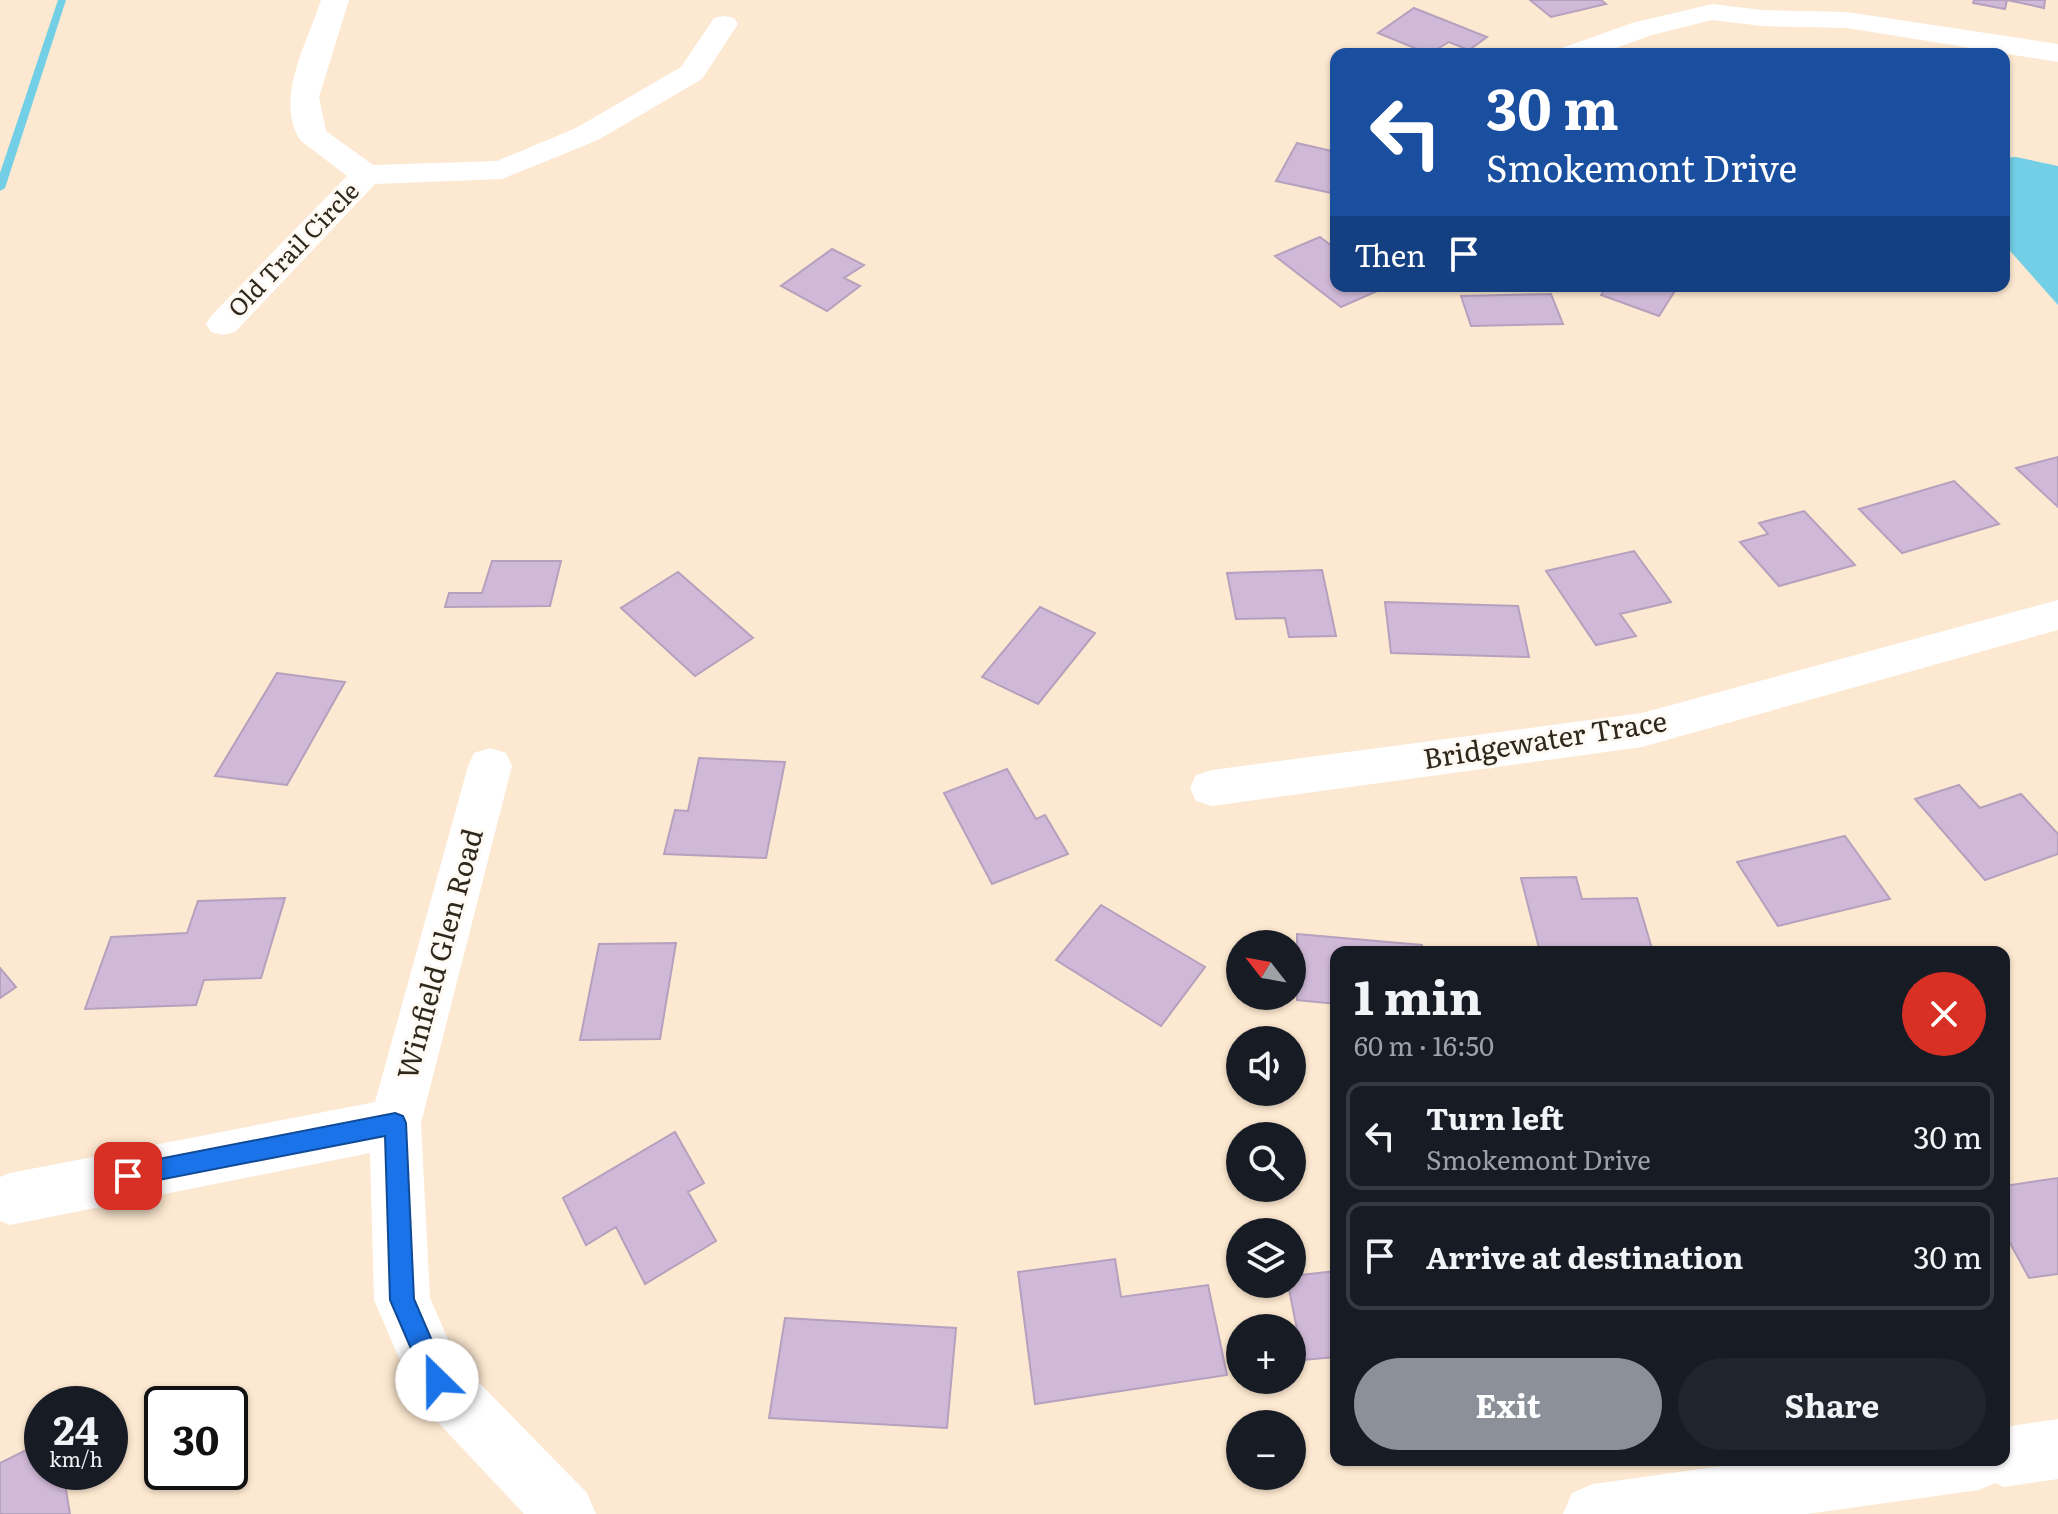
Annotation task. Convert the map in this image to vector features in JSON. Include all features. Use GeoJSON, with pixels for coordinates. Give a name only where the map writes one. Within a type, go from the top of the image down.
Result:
{"type":"FeatureCollection","features":[{"type":"Feature","properties":{"kind":"street"},"geometry":{"type":"LineString","coordinates":[[335,0],[304,97],[312,135],[366,175],[502,170],[587,134],[692,73],[724,24]]}},
{"type":"Feature","properties":{"kind":"street"},"geometry":{"type":"LineString","coordinates":[[1589,48],[1708,6],[1762,18],[1847,20],[2058,53]]}},
{"type":"Feature","properties":{"kind":"street","name":"Old Trail Circle"},"geometry":{"type":"LineString","coordinates":[[223,324],[366,175]]}},
{"type":"Feature","properties":{"kind":"street","name":"Bridgewater Trace"},"geometry":{"type":"LineString","coordinates":[[1212,788],[1642,730],[2058,615]]}},
{"type":"Feature","properties":{"kind":"street","name":"Winfield Glen Road"},"geometry":{"type":"LineString","coordinates":[[490,766],[395,1123],[402,1300],[437,1380],[566,1514]]}},
{"type":"Feature","properties":{"kind":"street"},"geometry":{"type":"LineString","coordinates":[[10,1199],[395,1123]]}},
{"type":"Feature","properties":{"kind":"street"},"geometry":{"type":"LineString","coordinates":[[2010,1456],[2058,1449]]}},
{"type":"Feature","properties":{"kind":"street"},"geometry":{"type":"LineString","coordinates":[[1593,1514],[1936,1466]]}},
{"type":"Feature","properties":{"kind":"water"},"geometry":{"type":"Polygon","coordinates":[[[2010,158],[2058,166],[2058,305],[2010,251],[2010,158]]]}},
{"type":"Feature","properties":{"kind":"building"},"geometry":{"type":"Polygon","coordinates":[[[1530,0],[1601,0],[1606,4],[1551,17],[1530,0]]]}},
{"type":"Feature","properties":{"kind":"building"},"geometry":{"type":"Polygon","coordinates":[[[1974,0],[2007,0],[2005,9],[1973,3],[1974,0]]]}},
{"type":"Feature","properties":{"kind":"building"},"geometry":{"type":"Polygon","coordinates":[[[2007,0],[2045,0],[2044,8],[2007,0]]]}},
{"type":"Feature","properties":{"kind":"building"},"geometry":{"type":"Polygon","coordinates":[[[1414,8],[1487,37],[1472,48],[1449,42],[1439,48],[1414,48],[1378,33],[1414,8]]]}},
{"type":"Feature","properties":{"kind":"building"},"geometry":{"type":"Polygon","coordinates":[[[1297,143],[1330,151],[1330,193],[1276,181],[1297,143]]]}},
{"type":"Feature","properties":{"kind":"building"},"geometry":{"type":"Polygon","coordinates":[[[1320,237],[1330,244],[1330,292],[1375,292],[1341,307],[1275,256],[1320,237]]]}},
{"type":"Feature","properties":{"kind":"building"},"geometry":{"type":"Polygon","coordinates":[[[832,249],[864,265],[844,278],[860,286],[827,311],[781,286],[832,249]]]}},
{"type":"Feature","properties":{"kind":"building"},"geometry":{"type":"Polygon","coordinates":[[[1603,292],[1674,292],[1659,316],[1601,295],[1603,292]]]}},
{"type":"Feature","properties":{"kind":"building"},"geometry":{"type":"Polygon","coordinates":[[[1551,294],[1563,324],[1471,326],[1461,296],[1551,294]]]}},
{"type":"Feature","properties":{"kind":"building"},"geometry":{"type":"Polygon","coordinates":[[[2058,457],[2058,507],[2016,468],[2058,457]]]}},
{"type":"Feature","properties":{"kind":"building"},"geometry":{"type":"Polygon","coordinates":[[[1954,481],[1999,524],[1902,553],[1859,509],[1954,481]]]}},
{"type":"Feature","properties":{"kind":"building"},"geometry":{"type":"Polygon","coordinates":[[[1804,511],[1855,565],[1779,586],[1740,542],[1768,534],[1759,523],[1804,511]]]}},
{"type":"Feature","properties":{"kind":"building"},"geometry":{"type":"Polygon","coordinates":[[[1634,551],[1671,602],[1620,614],[1636,636],[1596,645],[1546,571],[1634,551]]]}},
{"type":"Feature","properties":{"kind":"building"},"geometry":{"type":"Polygon","coordinates":[[[492,561],[561,561],[550,606],[445,607],[449,593],[482,593],[492,561]]]}},
{"type":"Feature","properties":{"kind":"building"},"geometry":{"type":"Polygon","coordinates":[[[1322,570],[1336,636],[1289,637],[1285,618],[1236,619],[1227,573],[1322,570]]]}},
{"type":"Feature","properties":{"kind":"building"},"geometry":{"type":"Polygon","coordinates":[[[678,572],[753,638],[695,676],[621,608],[678,572]]]}},
{"type":"Feature","properties":{"kind":"building"},"geometry":{"type":"Polygon","coordinates":[[[1385,602],[1518,606],[1529,657],[1391,653],[1385,602]]]}},
{"type":"Feature","properties":{"kind":"building"},"geometry":{"type":"Polygon","coordinates":[[[1040,607],[1095,633],[1038,704],[982,677],[1040,607]]]}},
{"type":"Feature","properties":{"kind":"building"},"geometry":{"type":"Polygon","coordinates":[[[277,673],[345,682],[287,785],[215,776],[277,673]]]}},
{"type":"Feature","properties":{"kind":"building"},"geometry":{"type":"Polygon","coordinates":[[[699,758],[785,762],[766,858],[664,854],[675,810],[688,811],[699,758]]]}},
{"type":"Feature","properties":{"kind":"building"},"geometry":{"type":"Polygon","coordinates":[[[1007,769],[1036,819],[1045,815],[1068,854],[992,884],[944,793],[1007,769]]]}},
{"type":"Feature","properties":{"kind":"building"},"geometry":{"type":"Polygon","coordinates":[[[1959,785],[1980,808],[2021,794],[2058,834],[2058,854],[1985,880],[1915,799],[1959,785]]]}},
{"type":"Feature","properties":{"kind":"building"},"geometry":{"type":"Polygon","coordinates":[[[1845,836],[1890,899],[1778,926],[1737,862],[1845,836]]]}},
{"type":"Feature","properties":{"kind":"building"},"geometry":{"type":"Polygon","coordinates":[[[1576,877],[1582,899],[1637,898],[1651,946],[1538,946],[1521,878],[1576,877]]]}},
{"type":"Feature","properties":{"kind":"building"},"geometry":{"type":"Polygon","coordinates":[[[285,898],[261,978],[204,980],[196,1005],[85,1009],[111,937],[187,933],[198,901],[285,898]]]}},
{"type":"Feature","properties":{"kind":"building"},"geometry":{"type":"Polygon","coordinates":[[[1101,905],[1205,967],[1161,1026],[1056,960],[1101,905]]]}},
{"type":"Feature","properties":{"kind":"building"},"geometry":{"type":"Polygon","coordinates":[[[1306,935],[1422,945],[1330,946],[1330,1003],[1306,1001],[1306,935]]]}},
{"type":"Feature","properties":{"kind":"building"},"geometry":{"type":"Polygon","coordinates":[[[676,943],[660,1039],[580,1040],[599,944],[676,943]]]}},
{"type":"Feature","properties":{"kind":"building"},"geometry":{"type":"Polygon","coordinates":[[[0,968],[16,987],[0,998],[0,968]]]}},
{"type":"Feature","properties":{"kind":"building"},"geometry":{"type":"Polygon","coordinates":[[[675,1132],[704,1183],[688,1192],[716,1241],[645,1284],[616,1227],[586,1245],[563,1198],[675,1132]]]}},
{"type":"Feature","properties":{"kind":"building"},"geometry":{"type":"Polygon","coordinates":[[[2058,1178],[2058,1274],[2029,1278],[2010,1243],[2010,1185],[2058,1178]]]}},
{"type":"Feature","properties":{"kind":"building"},"geometry":{"type":"Polygon","coordinates":[[[1115,1259],[1121,1297],[1208,1285],[1226,1375],[1035,1404],[1018,1272],[1115,1259]]]}},
{"type":"Feature","properties":{"kind":"building"},"geometry":{"type":"Polygon","coordinates":[[[1330,1272],[1330,1358],[1306,1360],[1306,1314],[1294,1314],[1291,1298],[1306,1298],[1306,1274],[1330,1272]]]}},
{"type":"Feature","properties":{"kind":"building"},"geometry":{"type":"Polygon","coordinates":[[[785,1318],[956,1328],[947,1428],[769,1418],[785,1318]]]}},
{"type":"Feature","properties":{"kind":"building"},"geometry":{"type":"Polygon","coordinates":[[[24,1451],[24,1490],[66,1490],[70,1514],[0,1514],[0,1463],[24,1451]]]}},
{"type":"Feature","properties":{"kind":"waterway"},"geometry":{"type":"LineString","coordinates":[[0,188],[62,0]]}},
{"type":"Feature","properties":{"kind":"route"},"geometry":{"type":"LineString","coordinates":[[128,1176],[395,1123],[402,1300],[437,1380]]}}]}
